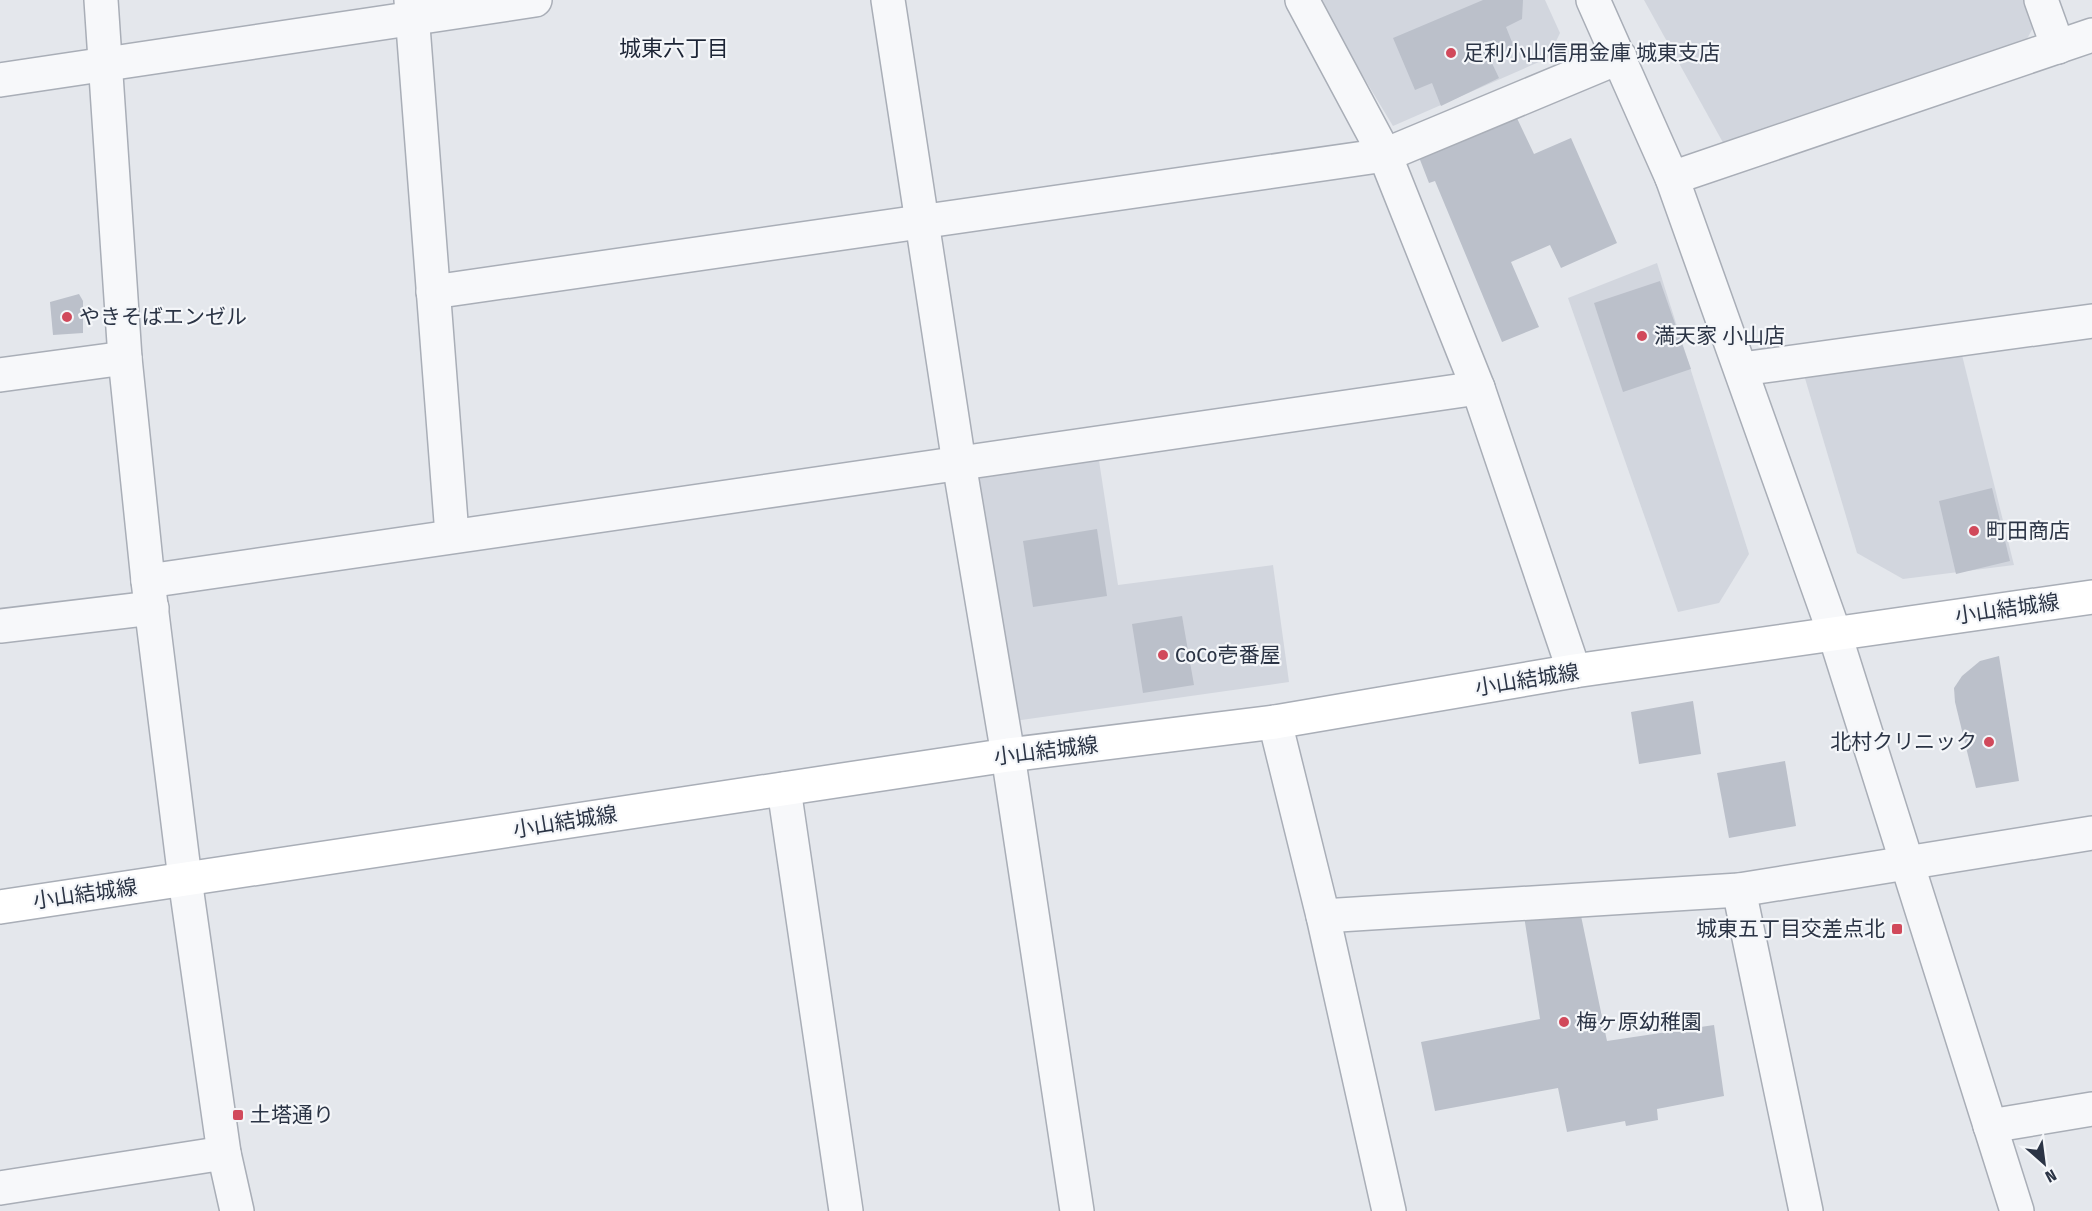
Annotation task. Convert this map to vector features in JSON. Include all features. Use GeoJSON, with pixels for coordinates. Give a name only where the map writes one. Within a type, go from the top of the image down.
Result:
{"type":"FeatureCollection","features":[{"type":"Feature","properties":{"kind":"main road","name":"小山結城線"},"geometry":{"type":"LineString","coordinates":[[0,907],[1008,755],[1275,722],[1575,671],[1834,632],[2092,597]]}},
{"type":"Feature","properties":{"kind":"street"},"geometry":{"type":"LineString","coordinates":[[101,0],[125,358],[150,594],[185,879],[224,1153],[237,1211]]}},
{"type":"Feature","properties":{"kind":"street"},"geometry":{"type":"LineString","coordinates":[[0,80],[107,64],[411,9],[535,0]]}},
{"type":"Feature","properties":{"kind":"street"},"geometry":{"type":"LineString","coordinates":[[888,0],[959,463],[1008,755],[1077,1211]]}},
{"type":"Feature","properties":{"kind":"street"},"geometry":{"type":"LineString","coordinates":[[1302,0],[1385,155],[1478,388],[1575,671]]}},
{"type":"Feature","properties":{"kind":"street"},"geometry":{"type":"LineString","coordinates":[[1593,0],[1672,178],[1742,369],[1834,632],[2017,1211]]}},
{"type":"Feature","properties":{"kind":"street"},"geometry":{"type":"LineString","coordinates":[[2041,0],[2058,47]]}},
{"type":"Feature","properties":{"kind":"street"},"geometry":{"type":"LineString","coordinates":[[411,9],[452,535]]}},
{"type":"Feature","properties":{"kind":"street"},"geometry":{"type":"LineString","coordinates":[[1672,178],[2092,35]]}},
{"type":"Feature","properties":{"kind":"street"},"geometry":{"type":"LineString","coordinates":[[433,292],[1385,155],[1620,57]]}},
{"type":"Feature","properties":{"kind":"street"},"geometry":{"type":"LineString","coordinates":[[1742,369],[2092,321]]}},
{"type":"Feature","properties":{"kind":"street"},"geometry":{"type":"LineString","coordinates":[[0,375],[125,358]]}},
{"type":"Feature","properties":{"kind":"street"},"geometry":{"type":"LineString","coordinates":[[0,627],[150,594],[452,535],[1478,388]]}},
{"type":"Feature","properties":{"kind":"street"},"geometry":{"type":"LineString","coordinates":[[1275,722],[1323,916],[1389,1211]]}},
{"type":"Feature","properties":{"kind":"street"},"geometry":{"type":"LineString","coordinates":[[784,789],[846,1211]]}},
{"type":"Feature","properties":{"kind":"street"},"geometry":{"type":"LineString","coordinates":[[1323,916],[1739,890],[2092,833]]}},
{"type":"Feature","properties":{"kind":"street"},"geometry":{"type":"LineString","coordinates":[[1739,890],[1806,1211]]}},
{"type":"Feature","properties":{"kind":"street"},"geometry":{"type":"LineString","coordinates":[[1990,1126],[2092,1109]]}},
{"type":"Feature","properties":{"kind":"street"},"geometry":{"type":"LineString","coordinates":[[0,1188],[224,1153]]}},
{"type":"Feature","properties":{"kind":"shaded area"},"geometry":{"type":"Polygon","coordinates":[[[1317,0],[1545,0],[1560,33],[1548,58],[1393,126],[1317,0]]]}},
{"type":"Feature","properties":{"kind":"shaded area"},"geometry":{"type":"Polygon","coordinates":[[[1644,0],[2031,0],[2038,18],[2027,39],[1726,148],[1644,0]]]}},
{"type":"Feature","properties":{"kind":"shaded area"},"geometry":{"type":"Polygon","coordinates":[[[1657,263],[1749,554],[1719,603],[1678,612],[1568,298],[1657,263]]]}},
{"type":"Feature","properties":{"kind":"shaded area"},"geometry":{"type":"Polygon","coordinates":[[[1961,351],[2014,565],[1903,579],[1857,553],[1804,375],[1961,351]]]}},
{"type":"Feature","properties":{"kind":"shaded area"},"geometry":{"type":"Polygon","coordinates":[[[1098,454],[1118,585],[1273,565],[1289,682],[1007,722],[966,476],[1098,454]]]}},
{"type":"Feature","properties":{"kind":"building","name":"足利小山信用金庫 城東支店"},"geometry":{"type":"Polygon","coordinates":[[[1483,0],[1523,0],[1522,19],[1506,27],[1514,47],[1490,59],[1499,78],[1441,106],[1432,83],[1415,90],[1393,38],[1483,0]]]}},
{"type":"Feature","properties":{"kind":"building"},"geometry":{"type":"Polygon","coordinates":[[[1515,114],[1534,154],[1571,138],[1617,243],[1561,268],[1550,245],[1511,262],[1539,327],[1502,342],[1435,181],[1429,183],[1417,152],[1515,114]]]}},
{"type":"Feature","properties":{"kind":"building","name":"満天家 小山店"},"geometry":{"type":"Polygon","coordinates":[[[1660,281],[1691,369],[1623,392],[1594,303],[1660,281]]]}},
{"type":"Feature","properties":{"kind":"building","name":"やきそばエンゼル"},"geometry":{"type":"Polygon","coordinates":[[[79,294],[83,301],[83,333],[53,335],[50,302],[79,294]]]}},
{"type":"Feature","properties":{"kind":"building","name":"町田商店"},"geometry":{"type":"Polygon","coordinates":[[[1992,488],[2010,561],[1956,574],[1939,501],[1992,488]]]}},
{"type":"Feature","properties":{"kind":"building"},"geometry":{"type":"Polygon","coordinates":[[[1097,529],[1107,596],[1033,607],[1023,541],[1097,529]]]}},
{"type":"Feature","properties":{"kind":"building","name":"CoCo壱番屋"},"geometry":{"type":"Polygon","coordinates":[[[1182,616],[1194,685],[1143,693],[1132,624],[1182,616]]]}},
{"type":"Feature","properties":{"kind":"building","name":"北村クリニック"},"geometry":{"type":"Polygon","coordinates":[[[1999,656],[2019,781],[1976,788],[1955,702],[1954,688],[1962,676],[1980,661],[1999,656]]]}},
{"type":"Feature","properties":{"kind":"building"},"geometry":{"type":"Polygon","coordinates":[[[1693,701],[1701,754],[1639,764],[1631,712],[1693,701]]]}},
{"type":"Feature","properties":{"kind":"building"},"geometry":{"type":"Polygon","coordinates":[[[1785,761],[1796,826],[1729,838],[1717,773],[1785,761]]]}},
{"type":"Feature","properties":{"kind":"building","name":"梅ヶ原幼稚園"},"geometry":{"type":"Polygon","coordinates":[[[1580,911],[1607,1041],[1714,1025],[1724,1096],[1657,1109],[1658,1120],[1626,1126],[1625,1121],[1567,1132],[1558,1088],[1435,1111],[1421,1042],[1540,1019],[1524,916],[1580,911]]]}},
{"type":"Feature","properties":{"kind":"place","name":"足利小山信用金庫 城東支店"},"geometry":{"type":"Point","coordinates":[1451,53]}},
{"type":"Feature","properties":{"kind":"place","name":"やきそばエンゼル"},"geometry":{"type":"Point","coordinates":[67,317]}},
{"type":"Feature","properties":{"kind":"place","name":"満天家 小山店"},"geometry":{"type":"Point","coordinates":[1642,336]}},
{"type":"Feature","properties":{"kind":"place","name":"町田商店"},"geometry":{"type":"Point","coordinates":[1974,531]}},
{"type":"Feature","properties":{"kind":"place","name":"CoCo壱番屋"},"geometry":{"type":"Point","coordinates":[1163,655]}},
{"type":"Feature","properties":{"kind":"place","name":"北村クリニック"},"geometry":{"type":"Point","coordinates":[1989,742]}},
{"type":"Feature","properties":{"kind":"place","name":"城東五丁目交差点北"},"geometry":{"type":"Point","coordinates":[1897,929]}},
{"type":"Feature","properties":{"kind":"place","name":"梅ヶ原幼稚園"},"geometry":{"type":"Point","coordinates":[1564,1022]}},
{"type":"Feature","properties":{"kind":"place","name":"土塔通り"},"geometry":{"type":"Point","coordinates":[238,1115]}},
{"type":"Feature","properties":{"kind":"district","name":"城東六丁目"},"geometry":{"type":"Point","coordinates":[674,48]}}]}
